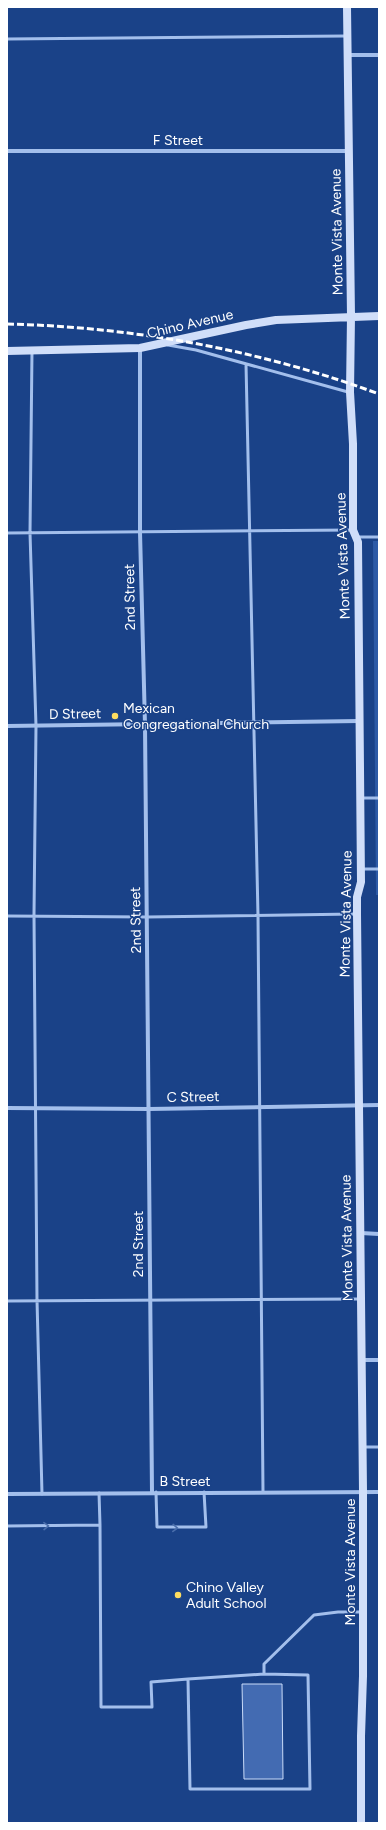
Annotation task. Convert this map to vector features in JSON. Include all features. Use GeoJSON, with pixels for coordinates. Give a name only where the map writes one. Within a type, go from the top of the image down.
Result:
{"type":"FeatureCollection","features":[{"type":"Feature","properties":{"kind":"street","name":"Monte Vista Avenue"},"geometry":{"type":"LineString","coordinates":[[347,7],[351,316],[350,392],[355,534],[358,542],[360,721],[361,882],[357,914],[363,1491],[361,1823]]}},
{"type":"Feature","properties":{"kind":"street"},"geometry":{"type":"LineString","coordinates":[[348,55],[379,55]]}},
{"type":"Feature","properties":{"kind":"street","name":"F Street"},"geometry":{"type":"LineString","coordinates":[[7,152],[349,151]]}},
{"type":"Feature","properties":{"kind":"street","name":"Chino Avenue"},"geometry":{"type":"LineString","coordinates":[[7,351],[140,348],[276,320],[379,316]]}},
{"type":"Feature","properties":{"kind":"street","name":"2nd Street"},"geometry":{"type":"LineString","coordinates":[[140,348],[140,532],[147,917],[150,1301],[154,1492]]}},
{"type":"Feature","properties":{"kind":"street","name":"D Street"},"geometry":{"type":"LineString","coordinates":[[7,726],[255,724],[360,721]]}},
{"type":"Feature","properties":{"kind":"street","name":"C Street"},"geometry":{"type":"LineString","coordinates":[[7,1108],[149,1109],[379,1105]]}},
{"type":"Feature","properties":{"kind":"street"},"geometry":{"type":"LineString","coordinates":[[360,1233],[379,1234]]}},
{"type":"Feature","properties":{"kind":"street"},"geometry":{"type":"LineString","coordinates":[[362,1360],[379,1360]]}},
{"type":"Feature","properties":{"kind":"street","name":"B Street"},"geometry":{"type":"LineString","coordinates":[[7,1494],[154,1492],[379,1492]]}},
{"type":"Feature","properties":{"kind":"lane"},"geometry":{"type":"LineString","coordinates":[[7,39],[348,36]]}},
{"type":"Feature","properties":{"kind":"lane"},"geometry":{"type":"LineString","coordinates":[[164,344],[196,350],[350,392]]}},
{"type":"Feature","properties":{"kind":"lane"},"geometry":{"type":"LineString","coordinates":[[32,351],[30,533],[36,726],[34,915],[35,1108],[37,1300],[42,1494]]}},
{"type":"Feature","properties":{"kind":"lane"},"geometry":{"type":"LineString","coordinates":[[246,364],[258,916],[263,1492]]}},
{"type":"Feature","properties":{"kind":"lane"},"geometry":{"type":"LineString","coordinates":[[7,533],[249,531],[355,534],[379,537]]}},
{"type":"Feature","properties":{"kind":"lane"},"geometry":{"type":"LineString","coordinates":[[360,798],[379,798]]}},
{"type":"Feature","properties":{"kind":"lane"},"geometry":{"type":"LineString","coordinates":[[361,869],[379,869]]}},
{"type":"Feature","properties":{"kind":"lane"},"geometry":{"type":"LineString","coordinates":[[7,916],[147,917],[357,914]]}},
{"type":"Feature","properties":{"kind":"lane"},"geometry":{"type":"LineString","coordinates":[[7,1301],[361,1299]]}},
{"type":"Feature","properties":{"kind":"lane"},"geometry":{"type":"LineString","coordinates":[[362,1447],[379,1447]]}},
{"type":"Feature","properties":{"kind":"lane"},"geometry":{"type":"LineString","coordinates":[[154,1492],[157,1527],[179,1528],[206,1527],[204,1492]]}},
{"type":"Feature","properties":{"kind":"lane"},"geometry":{"type":"LineString","coordinates":[[99,1493],[101,1707],[152,1707],[151,1682],[188,1679],[264,1674],[308,1675],[310,1789],[190,1789],[188,1679]]}},
{"type":"Feature","properties":{"kind":"lane"},"geometry":{"type":"LineString","coordinates":[[7,1526],[100,1525]]}},
{"type":"Feature","properties":{"kind":"lane"},"geometry":{"type":"LineString","coordinates":[[264,1674],[264,1664],[314,1615],[338,1612],[363,1612]]}},
{"type":"Feature","properties":{"kind":"shaded area"},"geometry":{"type":"Polygon","coordinates":[[[373,541],[379,541],[379,895],[376,895],[373,541]]]}},
{"type":"Feature","properties":{"kind":"building"},"geometry":{"type":"Polygon","coordinates":[[[242,1684],[282,1684],[283,1779],[244,1779],[242,1684]]]}},
{"type":"Feature","properties":{"kind":"railway"},"geometry":{"type":"LineString","coordinates":[[7,324],[102,330],[196,344],[243,353],[289,365],[334,378],[379,394]]}},
{"type":"Feature","properties":{"kind":"place","name":"Mexican Congregational Church"},"geometry":{"type":"Point","coordinates":[115,716]}},
{"type":"Feature","properties":{"kind":"place","name":"Chino Valley Adult School"},"geometry":{"type":"Point","coordinates":[178,1595]}}]}
